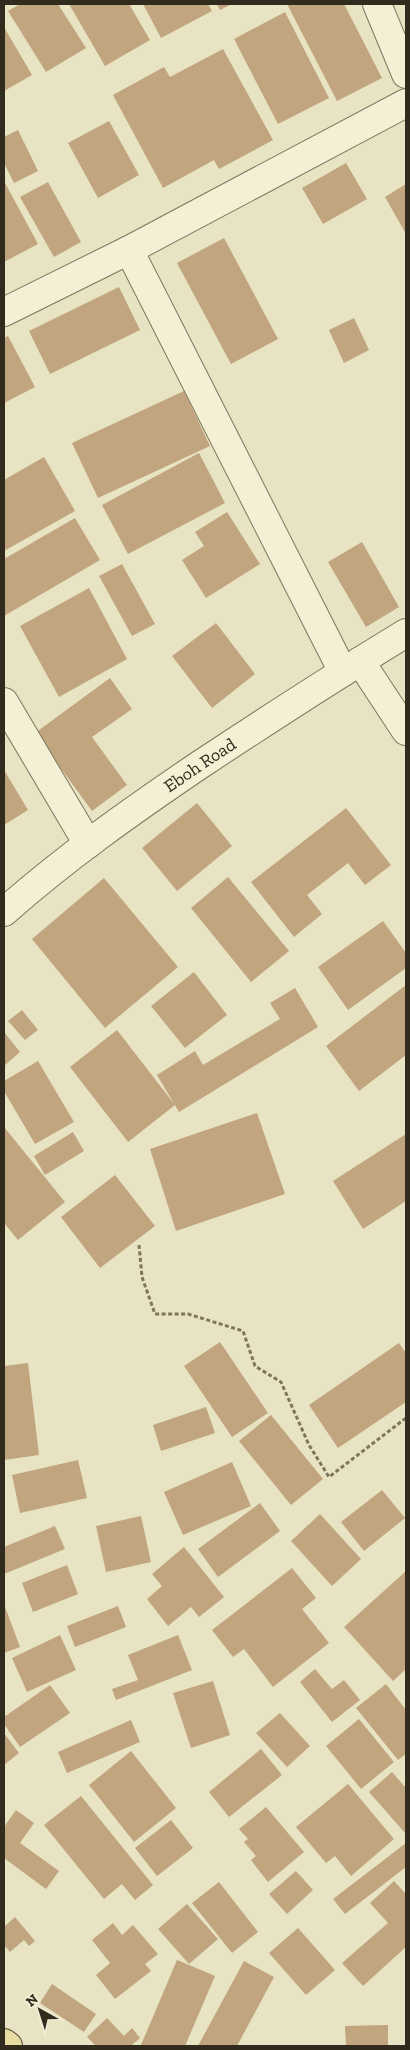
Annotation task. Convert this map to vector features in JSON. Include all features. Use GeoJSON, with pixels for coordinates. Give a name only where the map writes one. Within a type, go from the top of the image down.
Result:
{"type":"FeatureCollection","features":[{"type":"Feature","properties":{"kind":"main road"},"geometry":{"type":"LineString","coordinates":[[4,2043],[8,2046]]}},
{"type":"Feature","properties":{"kind":"street"},"geometry":{"type":"LineString","coordinates":[[377,4],[406,74]]}},
{"type":"Feature","properties":{"kind":"street"},"geometry":{"type":"LineString","coordinates":[[4,312],[130,250],[406,104]]}},
{"type":"Feature","properties":{"kind":"street"},"geometry":{"type":"LineString","coordinates":[[130,250],[352,667],[406,731]]}},
{"type":"Feature","properties":{"kind":"street","name":"Eboh Road"},"geometry":{"type":"LineString","coordinates":[[4,912],[88,844],[134,810],[406,633]]}},
{"type":"Feature","properties":{"kind":"street"},"geometry":{"type":"LineString","coordinates":[[4,702],[88,844]]}},
{"type":"Feature","properties":{"kind":"path"},"geometry":{"type":"LineString","coordinates":[[139,1245],[142,1276],[155,1314],[188,1314],[243,1331],[254,1366],[281,1382],[309,1444],[329,1477],[406,1418]]}},
{"type":"Feature","properties":{"kind":"building"},"geometry":{"type":"Polygon","coordinates":[[[20,4],[58,4],[86,48],[46,72],[8,11],[20,4]]]}},
{"type":"Feature","properties":{"kind":"building"},"geometry":{"type":"Polygon","coordinates":[[[69,4],[129,4],[150,40],[105,66],[69,4]]]}},
{"type":"Feature","properties":{"kind":"building"},"geometry":{"type":"Polygon","coordinates":[[[143,4],[208,4],[212,11],[161,38],[143,4]]]}},
{"type":"Feature","properties":{"kind":"building"},"geometry":{"type":"Polygon","coordinates":[[[217,4],[232,4],[220,10],[217,4]]]}},
{"type":"Feature","properties":{"kind":"building"},"geometry":{"type":"Polygon","coordinates":[[[287,4],[344,4],[382,78],[337,101],[287,4]]]}},
{"type":"Feature","properties":{"kind":"building"},"geometry":{"type":"Polygon","coordinates":[[[285,12],[329,98],[278,124],[234,39],[285,12]]]}},
{"type":"Feature","properties":{"kind":"building"},"geometry":{"type":"Polygon","coordinates":[[[4,27],[32,75],[4,91],[4,27]]]}},
{"type":"Feature","properties":{"kind":"building"},"geometry":{"type":"Polygon","coordinates":[[[223,49],[273,140],[219,169],[214,160],[163,188],[113,95],[164,67],[170,77],[223,49]]]}},
{"type":"Feature","properties":{"kind":"building"},"geometry":{"type":"Polygon","coordinates":[[[109,121],[139,175],[98,198],[68,143],[109,121]]]}},
{"type":"Feature","properties":{"kind":"building"},"geometry":{"type":"Polygon","coordinates":[[[18,130],[38,171],[14,183],[4,163],[4,137],[18,130]]]}},
{"type":"Feature","properties":{"kind":"building"},"geometry":{"type":"Polygon","coordinates":[[[346,163],[367,199],[323,224],[302,188],[346,163]]]}},
{"type":"Feature","properties":{"kind":"building"},"geometry":{"type":"Polygon","coordinates":[[[4,181],[38,244],[4,262],[4,181]]]}},
{"type":"Feature","properties":{"kind":"building"},"geometry":{"type":"Polygon","coordinates":[[[48,182],[81,242],[54,257],[20,197],[48,182]]]}},
{"type":"Feature","properties":{"kind":"building"},"geometry":{"type":"Polygon","coordinates":[[[406,184],[406,234],[385,197],[406,184]]]}},
{"type":"Feature","properties":{"kind":"building"},"geometry":{"type":"Polygon","coordinates":[[[224,238],[278,339],[231,364],[177,263],[224,238]]]}},
{"type":"Feature","properties":{"kind":"building"},"geometry":{"type":"Polygon","coordinates":[[[119,287],[140,330],[50,374],[29,331],[119,287]]]}},
{"type":"Feature","properties":{"kind":"building"},"geometry":{"type":"Polygon","coordinates":[[[354,318],[369,350],[344,363],[329,330],[354,318]]]}},
{"type":"Feature","properties":{"kind":"building"},"geometry":{"type":"Polygon","coordinates":[[[8,336],[35,387],[4,403],[4,338],[8,336]]]}},
{"type":"Feature","properties":{"kind":"building"},"geometry":{"type":"Polygon","coordinates":[[[184,391],[210,446],[98,498],[72,443],[184,391]]]}},
{"type":"Feature","properties":{"kind":"building"},"geometry":{"type":"Polygon","coordinates":[[[199,453],[225,503],[128,554],[102,505],[199,453]]]}},
{"type":"Feature","properties":{"kind":"building"},"geometry":{"type":"Polygon","coordinates":[[[44,457],[75,511],[4,551],[4,480],[44,457]]]}},
{"type":"Feature","properties":{"kind":"building"},"geometry":{"type":"Polygon","coordinates":[[[227,512],[260,564],[206,598],[182,560],[204,546],[195,532],[227,512]]]}},
{"type":"Feature","properties":{"kind":"building"},"geometry":{"type":"Polygon","coordinates":[[[75,518],[100,560],[4,616],[4,559],[75,518]]]}},
{"type":"Feature","properties":{"kind":"building"},"geometry":{"type":"Polygon","coordinates":[[[362,542],[399,607],[366,627],[328,562],[362,542]]]}},
{"type":"Feature","properties":{"kind":"building"},"geometry":{"type":"Polygon","coordinates":[[[122,564],[155,624],[132,636],[99,576],[122,564]]]}},
{"type":"Feature","properties":{"kind":"building"},"geometry":{"type":"Polygon","coordinates":[[[89,588],[127,659],[59,697],[20,626],[89,588]]]}},
{"type":"Feature","properties":{"kind":"building"},"geometry":{"type":"Polygon","coordinates":[[[216,623],[255,674],[212,708],[172,656],[216,623]]]}},
{"type":"Feature","properties":{"kind":"building"},"geometry":{"type":"Polygon","coordinates":[[[110,678],[132,709],[92,737],[127,785],[92,811],[35,733],[110,678]]]}},
{"type":"Feature","properties":{"kind":"building"},"geometry":{"type":"Polygon","coordinates":[[[4,770],[28,810],[4,825],[4,770]]]}},
{"type":"Feature","properties":{"kind":"building"},"geometry":{"type":"Polygon","coordinates":[[[197,803],[232,846],[177,891],[142,848],[197,803]]]}},
{"type":"Feature","properties":{"kind":"building"},"geometry":{"type":"Polygon","coordinates":[[[346,808],[391,865],[365,885],[348,863],[307,895],[322,914],[294,937],[251,882],[346,808]]]}},
{"type":"Feature","properties":{"kind":"building"},"geometry":{"type":"Polygon","coordinates":[[[228,877],[289,951],[251,982],[191,908],[228,877]]]}},
{"type":"Feature","properties":{"kind":"building"},"geometry":{"type":"Polygon","coordinates":[[[104,878],[178,967],[105,1028],[32,939],[104,878]]]}},
{"type":"Feature","properties":{"kind":"building"},"geometry":{"type":"Polygon","coordinates":[[[383,921],[406,953],[406,968],[348,1010],[318,967],[383,921]]]}},
{"type":"Feature","properties":{"kind":"building"},"geometry":{"type":"Polygon","coordinates":[[[194,972],[227,1015],[185,1048],[151,1006],[194,972]]]}},
{"type":"Feature","properties":{"kind":"building"},"geometry":{"type":"Polygon","coordinates":[[[406,985],[406,1055],[359,1091],[326,1046],[406,985]]]}},
{"type":"Feature","properties":{"kind":"building"},"geometry":{"type":"Polygon","coordinates":[[[295,988],[318,1027],[179,1112],[157,1075],[195,1051],[203,1065],[280,1019],[270,1003],[295,988]]]}},
{"type":"Feature","properties":{"kind":"building"},"geometry":{"type":"Polygon","coordinates":[[[22,1010],[38,1030],[25,1040],[8,1021],[22,1010]]]}},
{"type":"Feature","properties":{"kind":"building"},"geometry":{"type":"Polygon","coordinates":[[[117,1030],[175,1105],[128,1142],[70,1067],[117,1030]]]}},
{"type":"Feature","properties":{"kind":"building"},"geometry":{"type":"Polygon","coordinates":[[[4,1032],[20,1052],[4,1066],[4,1032]]]}},
{"type":"Feature","properties":{"kind":"building"},"geometry":{"type":"Polygon","coordinates":[[[38,1061],[74,1122],[35,1144],[4,1091],[4,1081],[38,1061]]]}},
{"type":"Feature","properties":{"kind":"building"},"geometry":{"type":"Polygon","coordinates":[[[257,1113],[285,1194],[176,1231],[150,1149],[257,1113]]]}},
{"type":"Feature","properties":{"kind":"building"},"geometry":{"type":"Polygon","coordinates":[[[4,1127],[65,1202],[18,1240],[4,1223],[4,1127]]]}},
{"type":"Feature","properties":{"kind":"building"},"geometry":{"type":"Polygon","coordinates":[[[73,1132],[84,1151],[45,1175],[34,1156],[73,1132]]]}},
{"type":"Feature","properties":{"kind":"building"},"geometry":{"type":"Polygon","coordinates":[[[406,1134],[406,1201],[363,1229],[333,1181],[406,1134]]]}},
{"type":"Feature","properties":{"kind":"building"},"geometry":{"type":"Polygon","coordinates":[[[115,1175],[155,1226],[100,1268],[61,1217],[115,1175]]]}},
{"type":"Feature","properties":{"kind":"building"},"geometry":{"type":"Polygon","coordinates":[[[220,1342],[268,1413],[232,1437],[184,1366],[220,1342]]]}},
{"type":"Feature","properties":{"kind":"building"},"geometry":{"type":"Polygon","coordinates":[[[399,1343],[406,1353],[406,1402],[338,1448],[309,1405],[399,1343]]]}},
{"type":"Feature","properties":{"kind":"building"},"geometry":{"type":"Polygon","coordinates":[[[28,1363],[39,1455],[4,1460],[4,1366],[28,1363]]]}},
{"type":"Feature","properties":{"kind":"building"},"geometry":{"type":"Polygon","coordinates":[[[206,1407],[215,1433],[161,1451],[153,1425],[206,1407]]]}},
{"type":"Feature","properties":{"kind":"building"},"geometry":{"type":"Polygon","coordinates":[[[271,1415],[323,1479],[291,1505],[239,1441],[271,1415]]]}},
{"type":"Feature","properties":{"kind":"building"},"geometry":{"type":"Polygon","coordinates":[[[78,1460],[87,1498],[20,1513],[12,1475],[78,1460]]]}},
{"type":"Feature","properties":{"kind":"building"},"geometry":{"type":"Polygon","coordinates":[[[232,1462],[251,1506],[183,1535],[164,1492],[232,1462]]]}},
{"type":"Feature","properties":{"kind":"building"},"geometry":{"type":"Polygon","coordinates":[[[382,1490],[405,1518],[364,1551],[341,1522],[382,1490]]]}},
{"type":"Feature","properties":{"kind":"building"},"geometry":{"type":"Polygon","coordinates":[[[260,1503],[280,1531],[218,1577],[198,1549],[260,1503]]]}},
{"type":"Feature","properties":{"kind":"building"},"geometry":{"type":"Polygon","coordinates":[[[320,1514],[361,1559],[332,1586],[291,1541],[320,1514]]]}},
{"type":"Feature","properties":{"kind":"building"},"geometry":{"type":"Polygon","coordinates":[[[141,1516],[151,1562],[106,1572],[96,1526],[141,1516]]]}},
{"type":"Feature","properties":{"kind":"building"},"geometry":{"type":"Polygon","coordinates":[[[55,1526],[65,1549],[4,1574],[4,1547],[55,1526]]]}},
{"type":"Feature","properties":{"kind":"building"},"geometry":{"type":"Polygon","coordinates":[[[184,1547],[224,1597],[199,1617],[191,1607],[168,1626],[147,1599],[162,1586],[152,1574],[184,1547]]]}},
{"type":"Feature","properties":{"kind":"building"},"geometry":{"type":"Polygon","coordinates":[[[67,1565],[78,1594],[33,1612],[22,1583],[67,1565]]]}},
{"type":"Feature","properties":{"kind":"building"},"geometry":{"type":"Polygon","coordinates":[[[292,1568],[316,1598],[302,1609],[329,1643],[273,1687],[244,1649],[233,1657],[212,1630],[292,1568]]]}},
{"type":"Feature","properties":{"kind":"building"},"geometry":{"type":"Polygon","coordinates":[[[406,1571],[406,1669],[393,1681],[344,1627],[406,1571]]]}},
{"type":"Feature","properties":{"kind":"building"},"geometry":{"type":"Polygon","coordinates":[[[4,1604],[20,1647],[4,1653],[4,1604]]]}},
{"type":"Feature","properties":{"kind":"building"},"geometry":{"type":"Polygon","coordinates":[[[118,1606],[126,1627],[75,1647],[67,1626],[118,1606]]]}},
{"type":"Feature","properties":{"kind":"building"},"geometry":{"type":"Polygon","coordinates":[[[60,1635],[76,1670],[27,1692],[12,1658],[60,1635]]]}},
{"type":"Feature","properties":{"kind":"building"},"geometry":{"type":"Polygon","coordinates":[[[178,1635],[192,1670],[116,1700],[112,1689],[138,1680],[128,1655],[178,1635]]]}},
{"type":"Feature","properties":{"kind":"building"},"geometry":{"type":"Polygon","coordinates":[[[315,1669],[332,1689],[344,1680],[360,1700],[332,1722],[300,1682],[315,1669]]]}},
{"type":"Feature","properties":{"kind":"building"},"geometry":{"type":"Polygon","coordinates":[[[213,1681],[230,1735],[191,1748],[173,1693],[213,1681]]]}},
{"type":"Feature","properties":{"kind":"building"},"geometry":{"type":"Polygon","coordinates":[[[386,1684],[406,1710],[406,1754],[398,1760],[356,1708],[386,1684]]]}},
{"type":"Feature","properties":{"kind":"building"},"geometry":{"type":"Polygon","coordinates":[[[50,1685],[70,1713],[20,1747],[4,1724],[4,1717],[50,1685]]]}},
{"type":"Feature","properties":{"kind":"building"},"geometry":{"type":"Polygon","coordinates":[[[280,1713],[310,1746],[287,1767],[256,1733],[280,1713]]]}},
{"type":"Feature","properties":{"kind":"building"},"geometry":{"type":"Polygon","coordinates":[[[359,1719],[394,1762],[361,1789],[326,1746],[359,1719]]]}},
{"type":"Feature","properties":{"kind":"building"},"geometry":{"type":"Polygon","coordinates":[[[131,1720],[140,1742],[67,1773],[58,1752],[131,1720]]]}},
{"type":"Feature","properties":{"kind":"building"},"geometry":{"type":"Polygon","coordinates":[[[4,1733],[19,1753],[4,1765],[4,1733]]]}},
{"type":"Feature","properties":{"kind":"building"},"geometry":{"type":"Polygon","coordinates":[[[261,1749],[282,1775],[229,1817],[209,1792],[261,1749]]]}},
{"type":"Feature","properties":{"kind":"building"},"geometry":{"type":"Polygon","coordinates":[[[131,1751],[176,1808],[134,1842],[89,1785],[131,1751]]]}},
{"type":"Feature","properties":{"kind":"building"},"geometry":{"type":"Polygon","coordinates":[[[392,1772],[406,1788],[405,1833],[369,1792],[392,1772]]]}},
{"type":"Feature","properties":{"kind":"building"},"geometry":{"type":"Polygon","coordinates":[[[348,1784],[394,1839],[351,1876],[335,1856],[326,1863],[296,1827],[348,1784]]]}},
{"type":"Feature","properties":{"kind":"building"},"geometry":{"type":"Polygon","coordinates":[[[81,1796],[153,1885],[135,1900],[122,1884],[104,1899],[44,1825],[81,1796]]]}},
{"type":"Feature","properties":{"kind":"building"},"geometry":{"type":"Polygon","coordinates":[[[266,1807],[304,1852],[268,1882],[251,1860],[256,1856],[244,1842],[248,1839],[239,1829],[266,1807]]]}},
{"type":"Feature","properties":{"kind":"building"},"geometry":{"type":"Polygon","coordinates":[[[16,1810],[34,1823],[20,1843],[59,1871],[46,1889],[4,1858],[4,1827],[16,1810]]]}},
{"type":"Feature","properties":{"kind":"building"},"geometry":{"type":"Polygon","coordinates":[[[171,1820],[193,1848],[157,1876],[135,1848],[171,1820]]]}},
{"type":"Feature","properties":{"kind":"building"},"geometry":{"type":"Polygon","coordinates":[[[406,1843],[406,1867],[345,1914],[333,1899],[406,1843]]]}},
{"type":"Feature","properties":{"kind":"building"},"geometry":{"type":"Polygon","coordinates":[[[296,1871],[313,1890],[287,1914],[269,1894],[296,1871]]]}},
{"type":"Feature","properties":{"kind":"building"},"geometry":{"type":"Polygon","coordinates":[[[394,1881],[406,1894],[406,1947],[363,1986],[342,1963],[388,1923],[370,1903],[394,1881]]]}},
{"type":"Feature","properties":{"kind":"building"},"geometry":{"type":"Polygon","coordinates":[[[219,1882],[258,1932],[232,1953],[192,1903],[219,1882]]]}},
{"type":"Feature","properties":{"kind":"building"},"geometry":{"type":"Polygon","coordinates":[[[187,1904],[218,1939],[189,1964],[158,1929],[187,1904]]]}},
{"type":"Feature","properties":{"kind":"building"},"geometry":{"type":"Polygon","coordinates":[[[15,1917],[35,1941],[29,1946],[24,1940],[10,1952],[4,1945],[4,1927],[15,1917]]]}},
{"type":"Feature","properties":{"kind":"building"},"geometry":{"type":"Polygon","coordinates":[[[113,1923],[122,1935],[133,1925],[158,1954],[145,1964],[151,1971],[115,1999],[96,1975],[110,1963],[92,1940],[113,1923]]]}},
{"type":"Feature","properties":{"kind":"building"},"geometry":{"type":"Polygon","coordinates":[[[298,1928],[335,1970],[306,1995],[269,1953],[298,1928]]]}},
{"type":"Feature","properties":{"kind":"building"},"geometry":{"type":"Polygon","coordinates":[[[177,1960],[215,1976],[185,2046],[141,2045],[177,1960]]]}},
{"type":"Feature","properties":{"kind":"building"},"geometry":{"type":"Polygon","coordinates":[[[244,1961],[274,1977],[237,2046],[198,2046],[244,1961]]]}},
{"type":"Feature","properties":{"kind":"building"},"geometry":{"type":"Polygon","coordinates":[[[52,1984],[96,2014],[84,2032],[40,2003],[52,1984]]]}},
{"type":"Feature","properties":{"kind":"building"},"geometry":{"type":"Polygon","coordinates":[[[107,2018],[124,2036],[132,2028],[140,2038],[131,2046],[96,2046],[87,2037],[107,2018]]]}},
{"type":"Feature","properties":{"kind":"building"},"geometry":{"type":"Polygon","coordinates":[[[388,2025],[388,2046],[346,2046],[345,2026],[388,2025]]]}}]}
